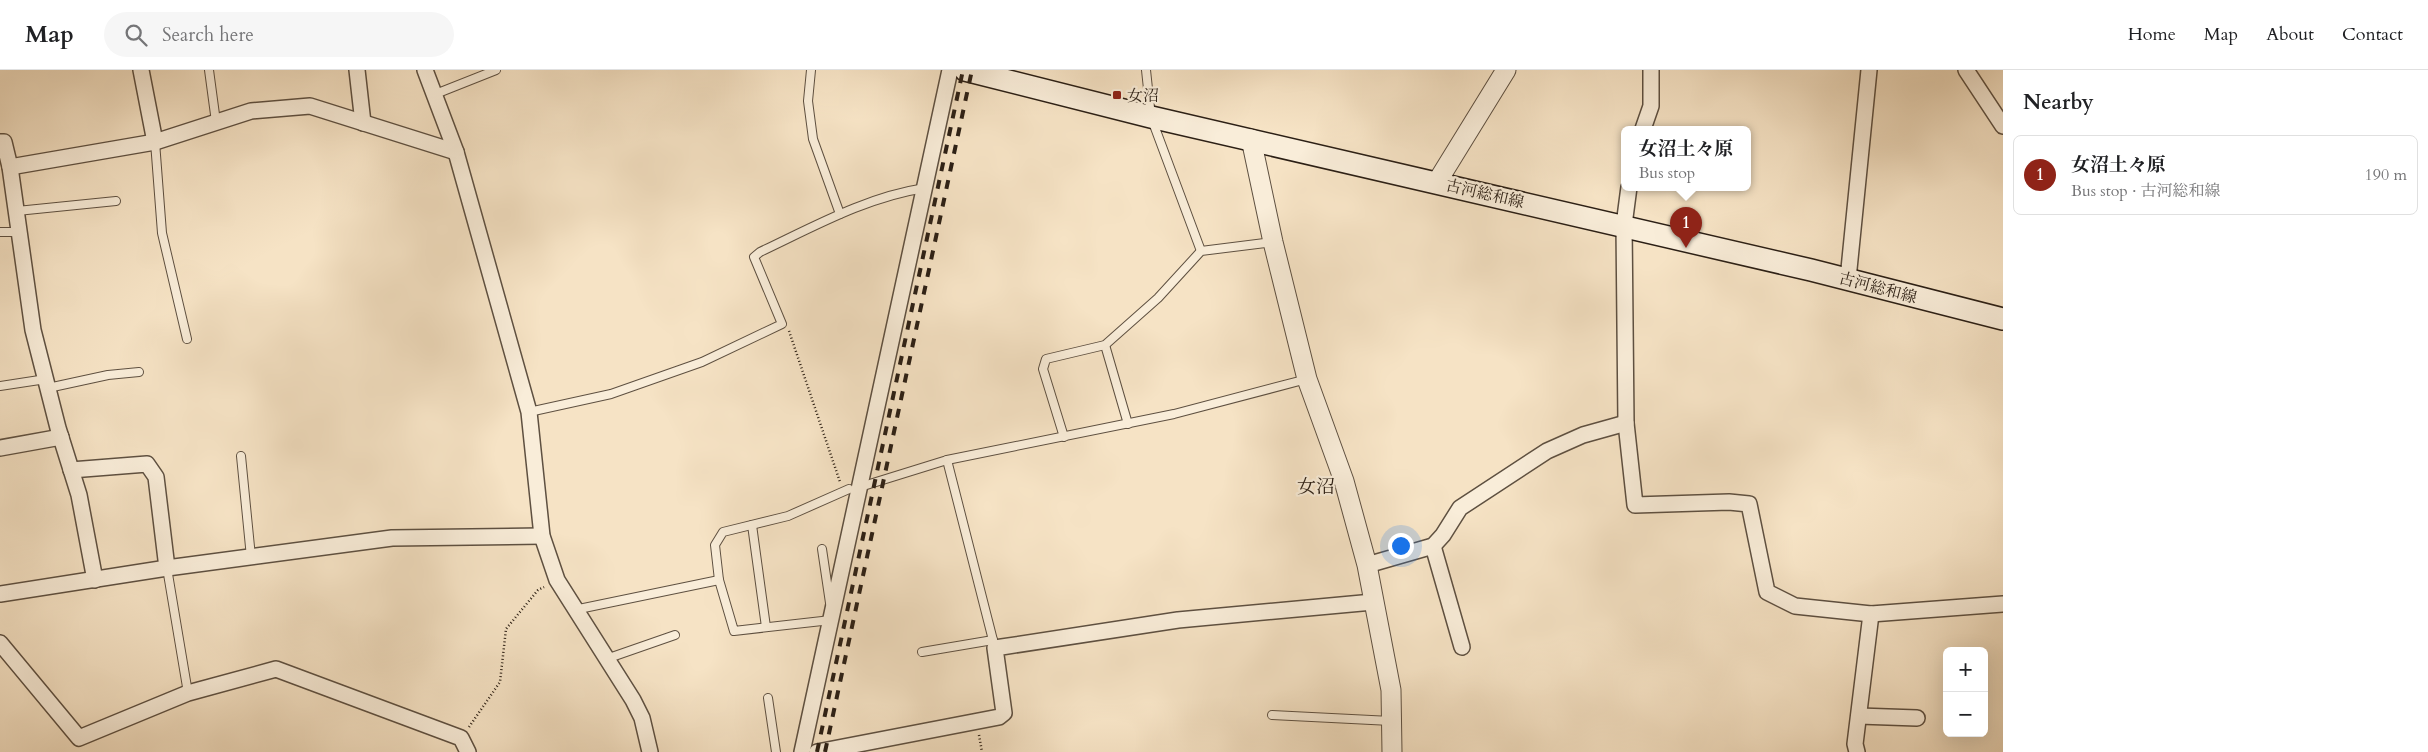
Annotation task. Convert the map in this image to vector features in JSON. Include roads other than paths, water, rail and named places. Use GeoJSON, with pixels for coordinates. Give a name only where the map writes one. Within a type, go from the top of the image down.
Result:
{"type":"FeatureCollection","features":[{"type":"Feature","properties":{"kind":"main road","name":"古河総和線"},"geometry":{"type":"LineString","coordinates":[[965,70],[1151,117],[1624,225],[2003,319]]}},
{"type":"Feature","properties":{"kind":"street"},"geometry":{"type":"LineString","coordinates":[[141,70],[155,142]]}},
{"type":"Feature","properties":{"kind":"street"},"geometry":{"type":"LineString","coordinates":[[357,70],[363,123]]}},
{"type":"Feature","properties":{"kind":"street"},"geometry":{"type":"LineString","coordinates":[[425,70],[456,152],[530,412],[542,536],[557,580],[642,718],[650,752]]}},
{"type":"Feature","properties":{"kind":"street"},"geometry":{"type":"LineString","coordinates":[[802,752],[831,617],[854,488],[925,188],[950,70]]}},
{"type":"Feature","properties":{"kind":"street"},"geometry":{"type":"LineString","coordinates":[[1437,182],[1506,70]]}},
{"type":"Feature","properties":{"kind":"street"},"geometry":{"type":"LineString","coordinates":[[1644,126],[1650,106],[1651,70]]}},
{"type":"Feature","properties":{"kind":"street"},"geometry":{"type":"LineString","coordinates":[[1848,280],[1868,70]]}},
{"type":"Feature","properties":{"kind":"street"},"geometry":{"type":"LineString","coordinates":[[1966,70],[2003,126]]}},
{"type":"Feature","properties":{"kind":"street"},"geometry":{"type":"LineString","coordinates":[[10,167],[155,142],[251,111],[310,106],[456,152]]}},
{"type":"Feature","properties":{"kind":"street"},"geometry":{"type":"LineString","coordinates":[[1251,139],[1273,242],[1307,379],[1344,481],[1367,565],[1391,690],[1392,752]]}},
{"type":"Feature","properties":{"kind":"street"},"geometry":{"type":"LineString","coordinates":[[0,142],[4,142],[10,167],[33,330],[61,437],[79,495],[95,580]]}},
{"type":"Feature","properties":{"kind":"street"},"geometry":{"type":"LineString","coordinates":[[1628,191],[1624,225],[1626,423],[1634,504],[1729,502],[1749,504],[1767,592],[1795,606],[1871,614],[2003,604]]}},
{"type":"Feature","properties":{"kind":"street"},"geometry":{"type":"LineString","coordinates":[[1367,565],[1433,546],[1443,535],[1460,508],[1547,451],[1583,435],[1626,423]]}},
{"type":"Feature","properties":{"kind":"street"},"geometry":{"type":"LineString","coordinates":[[0,448],[61,437]]}},
{"type":"Feature","properties":{"kind":"street"},"geometry":{"type":"LineString","coordinates":[[71,470],[147,464],[156,477],[167,568]]}},
{"type":"Feature","properties":{"kind":"street"},"geometry":{"type":"LineString","coordinates":[[0,594],[167,568],[392,538],[542,536]]}},
{"type":"Feature","properties":{"kind":"street"},"geometry":{"type":"LineString","coordinates":[[1433,546],[1462,647]]}},
{"type":"Feature","properties":{"kind":"street"},"geometry":{"type":"LineString","coordinates":[[817,752],[843,750],[999,717],[1004,713],[994,644],[1178,620],[1373,602]]}},
{"type":"Feature","properties":{"kind":"street"},"geometry":{"type":"LineString","coordinates":[[1857,752],[1855,744],[1871,614]]}},
{"type":"Feature","properties":{"kind":"street"},"geometry":{"type":"LineString","coordinates":[[0,642],[78,738],[188,693],[276,669],[462,738],[468,752]]}},
{"type":"Feature","properties":{"kind":"street"},"geometry":{"type":"LineString","coordinates":[[1858,716],[1916,718]]}},
{"type":"Feature","properties":{"kind":"lane"},"geometry":{"type":"LineString","coordinates":[[209,70],[216,122]]}},
{"type":"Feature","properties":{"kind":"lane"},"geometry":{"type":"LineString","coordinates":[[433,95],[496,70]]}},
{"type":"Feature","properties":{"kind":"lane"},"geometry":{"type":"LineString","coordinates":[[811,70],[808,101],[813,139],[840,214]]}},
{"type":"Feature","properties":{"kind":"lane"},"geometry":{"type":"LineString","coordinates":[[1146,70],[1151,117],[1201,251]]}},
{"type":"Feature","properties":{"kind":"lane"},"geometry":{"type":"LineString","coordinates":[[155,142],[162,234],[187,339]]}},
{"type":"Feature","properties":{"kind":"lane"},"geometry":{"type":"LineString","coordinates":[[530,412],[620,391],[702,362],[782,324],[754,257],[760,252],[840,214],[892,195],[925,188]]}},
{"type":"Feature","properties":{"kind":"lane"},"geometry":{"type":"LineString","coordinates":[[17,211],[116,201]]}},
{"type":"Feature","properties":{"kind":"lane"},"geometry":{"type":"LineString","coordinates":[[0,232],[20,232]]}},
{"type":"Feature","properties":{"kind":"lane"},"geometry":{"type":"LineString","coordinates":[[1064,437],[1043,369],[1046,359],[1105,345],[1158,298],[1201,251],[1273,242]]}},
{"type":"Feature","properties":{"kind":"lane"},"geometry":{"type":"LineString","coordinates":[[1105,345],[1128,424]]}},
{"type":"Feature","properties":{"kind":"lane"},"geometry":{"type":"LineString","coordinates":[[0,386],[47,384],[139,372]]}},
{"type":"Feature","properties":{"kind":"lane"},"geometry":{"type":"LineString","coordinates":[[822,549],[831,617],[734,631],[719,580],[715,545],[723,532],[788,516],[854,488],[947,460],[1128,424],[1307,379]]}},
{"type":"Feature","properties":{"kind":"lane"},"geometry":{"type":"LineString","coordinates":[[241,456],[251,557]]}},
{"type":"Feature","properties":{"kind":"lane"},"geometry":{"type":"LineString","coordinates":[[922,652],[994,644],[947,460]]}},
{"type":"Feature","properties":{"kind":"lane"},"geometry":{"type":"LineString","coordinates":[[752,525],[766,627]]}},
{"type":"Feature","properties":{"kind":"lane"},"geometry":{"type":"LineString","coordinates":[[167,568],[188,693]]}},
{"type":"Feature","properties":{"kind":"lane"},"geometry":{"type":"LineString","coordinates":[[574,610],[719,580]]}},
{"type":"Feature","properties":{"kind":"lane"},"geometry":{"type":"LineString","coordinates":[[606,659],[675,635]]}},
{"type":"Feature","properties":{"kind":"lane"},"geometry":{"type":"LineString","coordinates":[[768,698],[776,752]]}},
{"type":"Feature","properties":{"kind":"lane"},"geometry":{"type":"LineString","coordinates":[[1272,715],[1391,720]]}},
{"type":"Feature","properties":{"kind":"railway"},"geometry":{"type":"LineString","coordinates":[[817,752],[963,70]]}},
{"type":"Feature","properties":{"kind":"railway"},"geometry":{"type":"LineString","coordinates":[[825,752],[972,70]]}},
{"type":"Feature","properties":{"kind":"place","name":"女沼"},"geometry":{"type":"Point","coordinates":[1117,95]}},
{"type":"Feature","properties":{"kind":"place","name":"女沼土々原"},"geometry":{"type":"Point","coordinates":[1686,248]}},
{"type":"Feature","properties":{"kind":"district","name":"女沼"},"geometry":{"type":"Point","coordinates":[1316,486]}}]}
